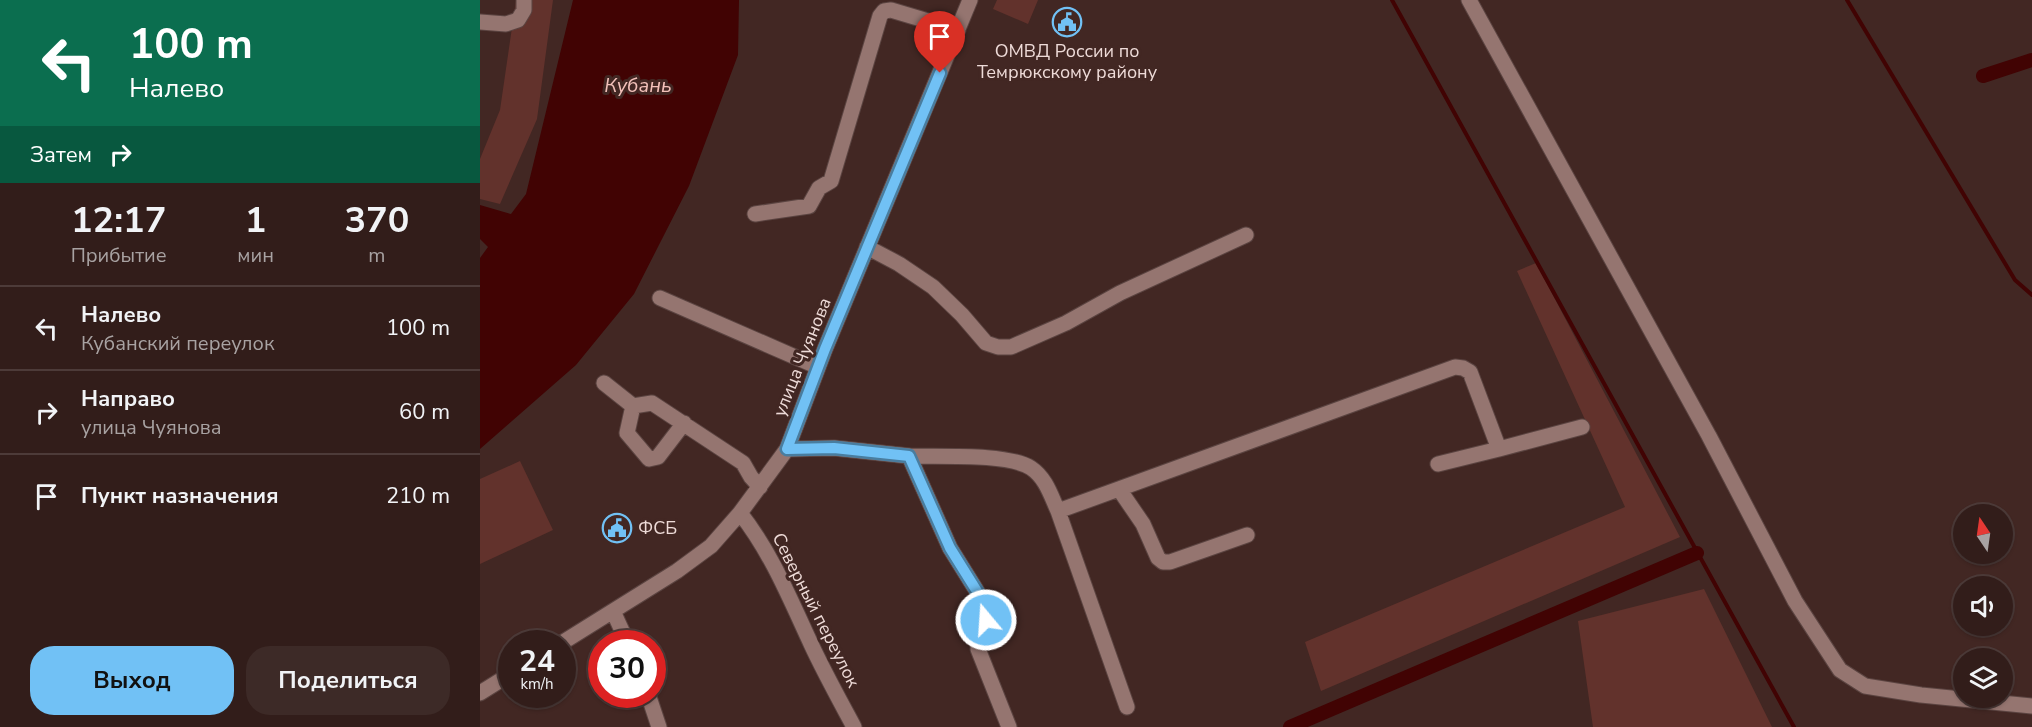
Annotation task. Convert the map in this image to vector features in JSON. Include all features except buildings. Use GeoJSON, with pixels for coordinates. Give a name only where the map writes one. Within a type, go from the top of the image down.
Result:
{"type":"FeatureCollection","features":[{"type":"Feature","properties":{"kind":"street"},"geometry":{"type":"LineString","coordinates":[[480,22],[506,24],[518,20],[524,10],[524,0]]}},
{"type":"Feature","properties":{"kind":"street","name":"улица Чуянова"},"geometry":{"type":"LineString","coordinates":[[576,634],[677,571],[711,546],[740,513],[787,449],[818,367],[970,0]]}},
{"type":"Feature","properties":{"kind":"street"},"geometry":{"type":"LineString","coordinates":[[1469,0],[1709,436],[1794,601],[1840,670],[1865,686],[2032,706]]}},
{"type":"Feature","properties":{"kind":"street"},"geometry":{"type":"LineString","coordinates":[[755,214],[809,206],[819,188],[831,181],[880,16],[884,11],[891,10],[958,30]]}},
{"type":"Feature","properties":{"kind":"street"},"geometry":{"type":"LineString","coordinates":[[867,247],[899,264],[933,287],[962,315],[986,343],[998,347],[1011,347],[1066,323],[1120,293],[1246,235]]}},
{"type":"Feature","properties":{"kind":"street"},"geometry":{"type":"LineString","coordinates":[[660,298],[818,367]]}},
{"type":"Feature","properties":{"kind":"street"},"geometry":{"type":"LineString","coordinates":[[1058,511],[1455,367],[1470,372],[1499,449]]}},
{"type":"Feature","properties":{"kind":"street"},"geometry":{"type":"LineString","coordinates":[[604,383],[633,406],[652,403],[684,423],[742,463],[760,487]]}},
{"type":"Feature","properties":{"kind":"street"},"geometry":{"type":"LineString","coordinates":[[633,406],[627,433],[649,459],[658,457],[684,423]]}},
{"type":"Feature","properties":{"kind":"street"},"geometry":{"type":"LineString","coordinates":[[1438,464],[1582,427]]}},
{"type":"Feature","properties":{"kind":"street"},"geometry":{"type":"LineString","coordinates":[[787,449],[834,448],[909,456],[1007,460],[1030,467],[1044,481],[1058,511],[1127,706]]}},
{"type":"Feature","properties":{"kind":"street"},"geometry":{"type":"LineString","coordinates":[[909,456],[950,548],[987,610],[986,620],[978,639],[978,649],[1009,727]]}},
{"type":"Feature","properties":{"kind":"street"},"geometry":{"type":"LineString","coordinates":[[1119,489],[1143,524],[1158,558],[1163,562],[1170,562],[1247,535]]}},
{"type":"Feature","properties":{"kind":"street","name":"Северный переулок"},"geometry":{"type":"LineString","coordinates":[[740,513],[779,576],[854,727]]}},
{"type":"Feature","properties":{"kind":"street"},"geometry":{"type":"LineString","coordinates":[[613,611],[622,630]]}},
{"type":"Feature","properties":{"kind":"street"},"geometry":{"type":"LineString","coordinates":[[480,693],[498,682]]}},
{"type":"Feature","properties":{"kind":"street"},"geometry":{"type":"LineString","coordinates":[[652,708],[658,727]]}},
{"type":"Feature","properties":{"kind":"shaded area"},"geometry":{"type":"Polygon","coordinates":[[[516,0],[553,0],[537,119],[500,204],[480,199],[480,159],[500,110],[516,0]]]}},
{"type":"Feature","properties":{"kind":"shaded area"},"geometry":{"type":"Polygon","coordinates":[[[997,0],[1038,0],[1028,24],[993,9],[997,0]]]}},
{"type":"Feature","properties":{"kind":"shaded area"},"geometry":{"type":"Polygon","coordinates":[[[1536,263],[1680,537],[1321,691],[1305,642],[1625,507],[1517,271],[1536,263]]]}},
{"type":"Feature","properties":{"kind":"shaded area"},"geometry":{"type":"Polygon","coordinates":[[[520,461],[553,530],[480,564],[480,479],[520,461]]]}},
{"type":"Feature","properties":{"kind":"shaded area"},"geometry":{"type":"Polygon","coordinates":[[[1704,589],[1772,727],[1593,727],[1578,621],[1704,589]]]}},
{"type":"Feature","properties":{"kind":"water","name":"Кубань"},"geometry":{"type":"Polygon","coordinates":[[[573,0],[739,0],[738,55],[689,186],[634,294],[576,365],[480,449],[480,258],[488,247],[480,239],[480,205],[511,214],[526,194],[573,0]]]}},
{"type":"Feature","properties":{"kind":"waterway"},"geometry":{"type":"LineString","coordinates":[[1392,0],[1794,727]]}},
{"type":"Feature","properties":{"kind":"waterway"},"geometry":{"type":"LineString","coordinates":[[1847,0],[2015,280],[2032,295]]}},
{"type":"Feature","properties":{"kind":"waterway"},"geometry":{"type":"LineString","coordinates":[[1983,76],[2032,60]]}},
{"type":"Feature","properties":{"kind":"waterway"},"geometry":{"type":"LineString","coordinates":[[1290,727],[1697,553]]}},
{"type":"Feature","properties":{"kind":"place","name":"ОМВД России по Темрюкскому району"},"geometry":{"type":"Point","coordinates":[1067,22]}},
{"type":"Feature","properties":{"kind":"place","name":"ФСБ"},"geometry":{"type":"Point","coordinates":[617,528]}},
{"type":"Feature","properties":{"kind":"route"},"geometry":{"type":"LineString","coordinates":[[940,73],[825,349],[787,449],[834,448],[909,456],[950,548],[983,601],[987,610],[986,620]]}}]}
